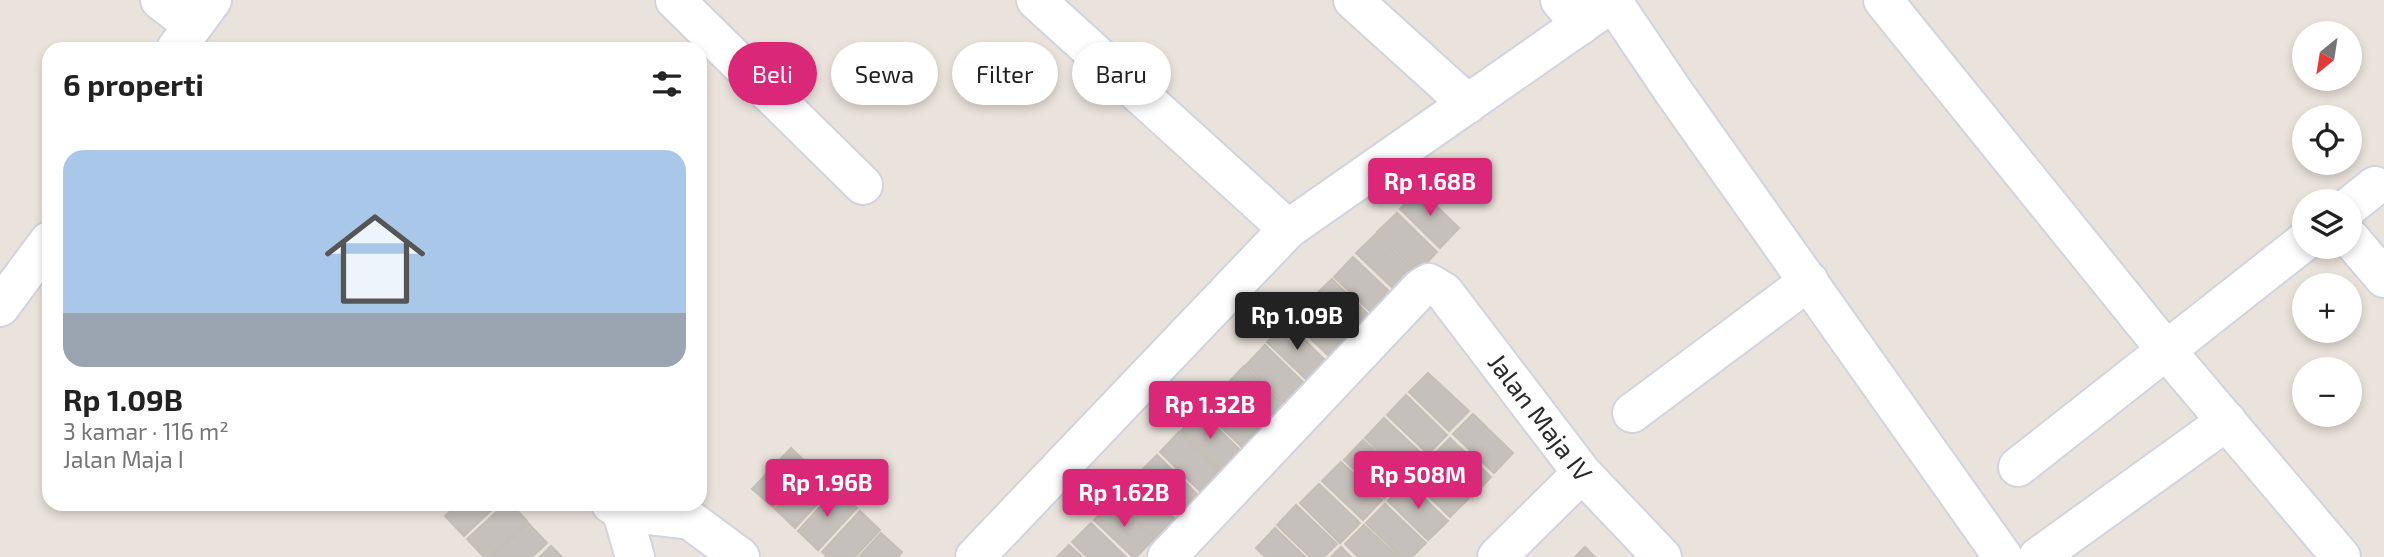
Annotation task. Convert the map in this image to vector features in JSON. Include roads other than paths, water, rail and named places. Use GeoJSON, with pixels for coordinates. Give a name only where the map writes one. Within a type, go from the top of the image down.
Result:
{"type":"FeatureCollection","features":[{"type":"Feature","properties":{"kind":"street"},"geometry":{"type":"LineString","coordinates":[[160,0],[193,25]]}},
{"type":"Feature","properties":{"kind":"street"},"geometry":{"type":"LineString","coordinates":[[675,0],[863,186]]}},
{"type":"Feature","properties":{"kind":"street"},"geometry":{"type":"LineString","coordinates":[[1036,0],[1288,229]]}},
{"type":"Feature","properties":{"kind":"street"},"geometry":{"type":"LineString","coordinates":[[1353,0],[1468,104]]}},
{"type":"Feature","properties":{"kind":"street"},"geometry":{"type":"LineString","coordinates":[[1883,0],[2166,350],[2341,557]]}},
{"type":"Feature","properties":{"kind":"street"},"geometry":{"type":"LineString","coordinates":[[975,557],[1288,229],[1468,104],[1571,12],[1614,1],[1673,91],[2003,557]]}},
{"type":"Feature","properties":{"kind":"street"},"geometry":{"type":"LineString","coordinates":[[0,307],[42,250]]}},
{"type":"Feature","properties":{"kind":"street"},"geometry":{"type":"LineString","coordinates":[[2018,467],[2292,252]]}},
{"type":"Feature","properties":{"kind":"street"},"geometry":{"type":"LineString","coordinates":[[2362,252],[2384,278]]}},
{"type":"Feature","properties":{"kind":"street"},"geometry":{"type":"LineString","coordinates":[[1632,413],[1809,281]]}},
{"type":"Feature","properties":{"kind":"street","name":"Jalan Maja IV"},"geometry":{"type":"LineString","coordinates":[[1167,557],[1421,288],[1429,283],[1444,292],[1582,473],[1662,557]]}},
{"type":"Feature","properties":{"kind":"street"},"geometry":{"type":"LineString","coordinates":[[2038,557],[2227,421]]}},
{"type":"Feature","properties":{"kind":"street"},"geometry":{"type":"LineString","coordinates":[[1497,557],[1582,473]]}},
{"type":"Feature","properties":{"kind":"street"},"geometry":{"type":"LineString","coordinates":[[617,511],[635,557]]}},
{"type":"Feature","properties":{"kind":"street"},"geometry":{"type":"LineString","coordinates":[[634,511],[690,520],[740,557]]}}]}
